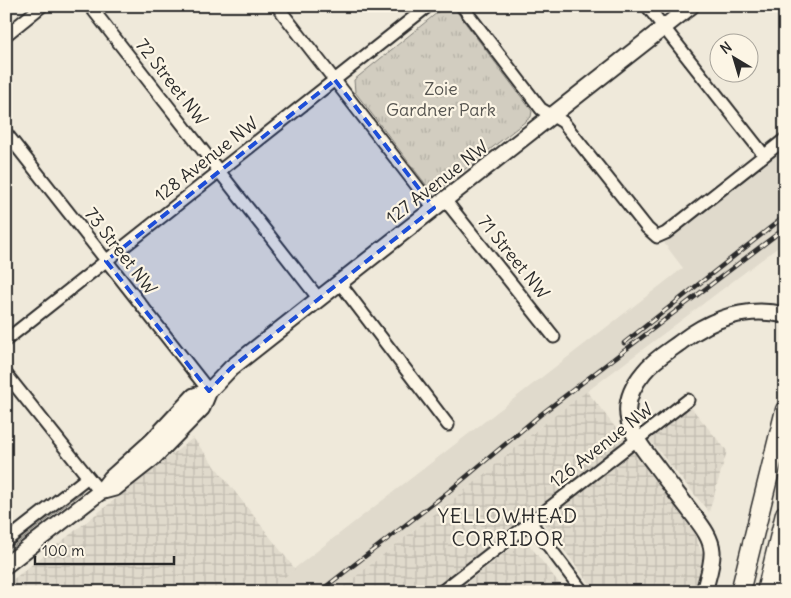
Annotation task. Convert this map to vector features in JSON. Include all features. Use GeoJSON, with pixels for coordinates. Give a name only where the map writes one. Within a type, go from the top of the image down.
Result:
{"type":"FeatureCollection","features":[{"type":"Feature","properties":{"kind":"main road"},"geometry":{"type":"LineString","coordinates":[[740,592],[785,410]]}},
{"type":"Feature","properties":{"kind":"main road"},"geometry":{"type":"LineString","coordinates":[[766,592],[785,514]]}},
{"type":"Feature","properties":{"kind":"street"},"geometry":{"type":"LineString","coordinates":[[6,35],[42,6]]}},
{"type":"Feature","properties":{"kind":"street","name":"72 Street NW"},"geometry":{"type":"LineString","coordinates":[[90,6],[319,299]]}},
{"type":"Feature","properties":{"kind":"street","name":"71 Street NW"},"geometry":{"type":"LineString","coordinates":[[277,6],[334,80],[554,337]]}},
{"type":"Feature","properties":{"kind":"street","name":"128 Avenue NW"},"geometry":{"type":"LineString","coordinates":[[6,340],[428,6]]}},
{"type":"Feature","properties":{"kind":"street"},"geometry":{"type":"LineString","coordinates":[[462,6],[542,109],[563,122],[647,228],[657,237],[666,233],[785,139]]}},
{"type":"Feature","properties":{"kind":"street"},"geometry":{"type":"LineString","coordinates":[[647,6],[764,155]]}},
{"type":"Feature","properties":{"kind":"street","name":"127 Avenue NW"},"geometry":{"type":"LineString","coordinates":[[6,565],[100,492],[115,488],[153,458],[202,408],[209,392],[231,368],[691,6]]}},
{"type":"Feature","properties":{"kind":"street","name":"73 Street NW"},"geometry":{"type":"LineString","coordinates":[[6,133],[209,392]]}},
{"type":"Feature","properties":{"kind":"street"},"geometry":{"type":"LineString","coordinates":[[340,282],[448,426]]}},
{"type":"Feature","properties":{"kind":"street"},"geometry":{"type":"LineString","coordinates":[[704,592],[711,561],[712,551],[710,542],[701,526],[636,440],[628,418],[629,398],[638,379],[651,364],[693,333],[724,317],[746,312],[766,312],[785,315]]}},
{"type":"Feature","properties":{"kind":"street"},"geometry":{"type":"LineString","coordinates":[[6,374],[100,492]]}},
{"type":"Feature","properties":{"kind":"street","name":"126 Avenue NW"},"geometry":{"type":"LineString","coordinates":[[441,592],[688,400]]}},
{"type":"Feature","properties":{"kind":"street"},"geometry":{"type":"LineString","coordinates":[[6,541],[88,477]]}},
{"type":"Feature","properties":{"kind":"street"},"geometry":{"type":"LineString","coordinates":[[531,523],[583,592]]}},
{"type":"Feature","properties":{"kind":"highlighted area"},"geometry":{"type":"Polygon","coordinates":[[[335,80],[434,208],[231,368],[209,391],[106,261],[335,80]]]}},
{"type":"Feature","properties":{"kind":"shaded area"},"geometry":{"type":"Polygon","coordinates":[[[785,148],[785,242],[540,427],[475,482],[336,592],[264,592],[683,268],[664,243],[785,148]]]}},
{"type":"Feature","properties":{"kind":"shaded area"},"geometry":{"type":"Polygon","coordinates":[[[587,391],[625,440],[431,592],[336,592],[475,482],[540,427],[587,391]]]}},
{"type":"Feature","properties":{"kind":"shaded area"},"geometry":{"type":"Polygon","coordinates":[[[689,405],[727,451],[709,512],[648,438],[689,405]]]}},
{"type":"Feature","properties":{"kind":"shaded area"},"geometry":{"type":"Polygon","coordinates":[[[193,438],[295,569],[265,592],[6,592],[6,585],[193,438]]]}},
{"type":"Feature","properties":{"kind":"shaded area"},"geometry":{"type":"Polygon","coordinates":[[[632,450],[694,532],[704,560],[696,592],[596,592],[542,521],[632,450]]]}},
{"type":"Feature","properties":{"kind":"shaded area"},"geometry":{"type":"Polygon","coordinates":[[[527,542],[566,592],[455,592],[515,545],[527,542]]]}},
{"type":"Feature","properties":{"kind":"green space","name":"Zoie Gardner Park"},"geometry":{"type":"Polygon","coordinates":[[[443,8],[454,8],[532,111],[531,117],[436,192],[430,190],[355,92],[354,80],[443,8]]]}},
{"type":"Feature","properties":{"kind":"green space"},"geometry":{"type":"Polygon","coordinates":[[[81,490],[81,493],[6,552],[6,547],[81,490]]]}},
{"type":"Feature","properties":{"kind":"railway"},"geometry":{"type":"LineString","coordinates":[[624,343],[785,216]]}},
{"type":"Feature","properties":{"kind":"railway"},"geometry":{"type":"LineString","coordinates":[[319,592],[448,492],[540,415],[785,228]]}},
{"type":"Feature","properties":{"kind":"district","name":"YELLOWHEAD CORRIDOR"},"geometry":{"type":"Point","coordinates":[508,526]}}]}
